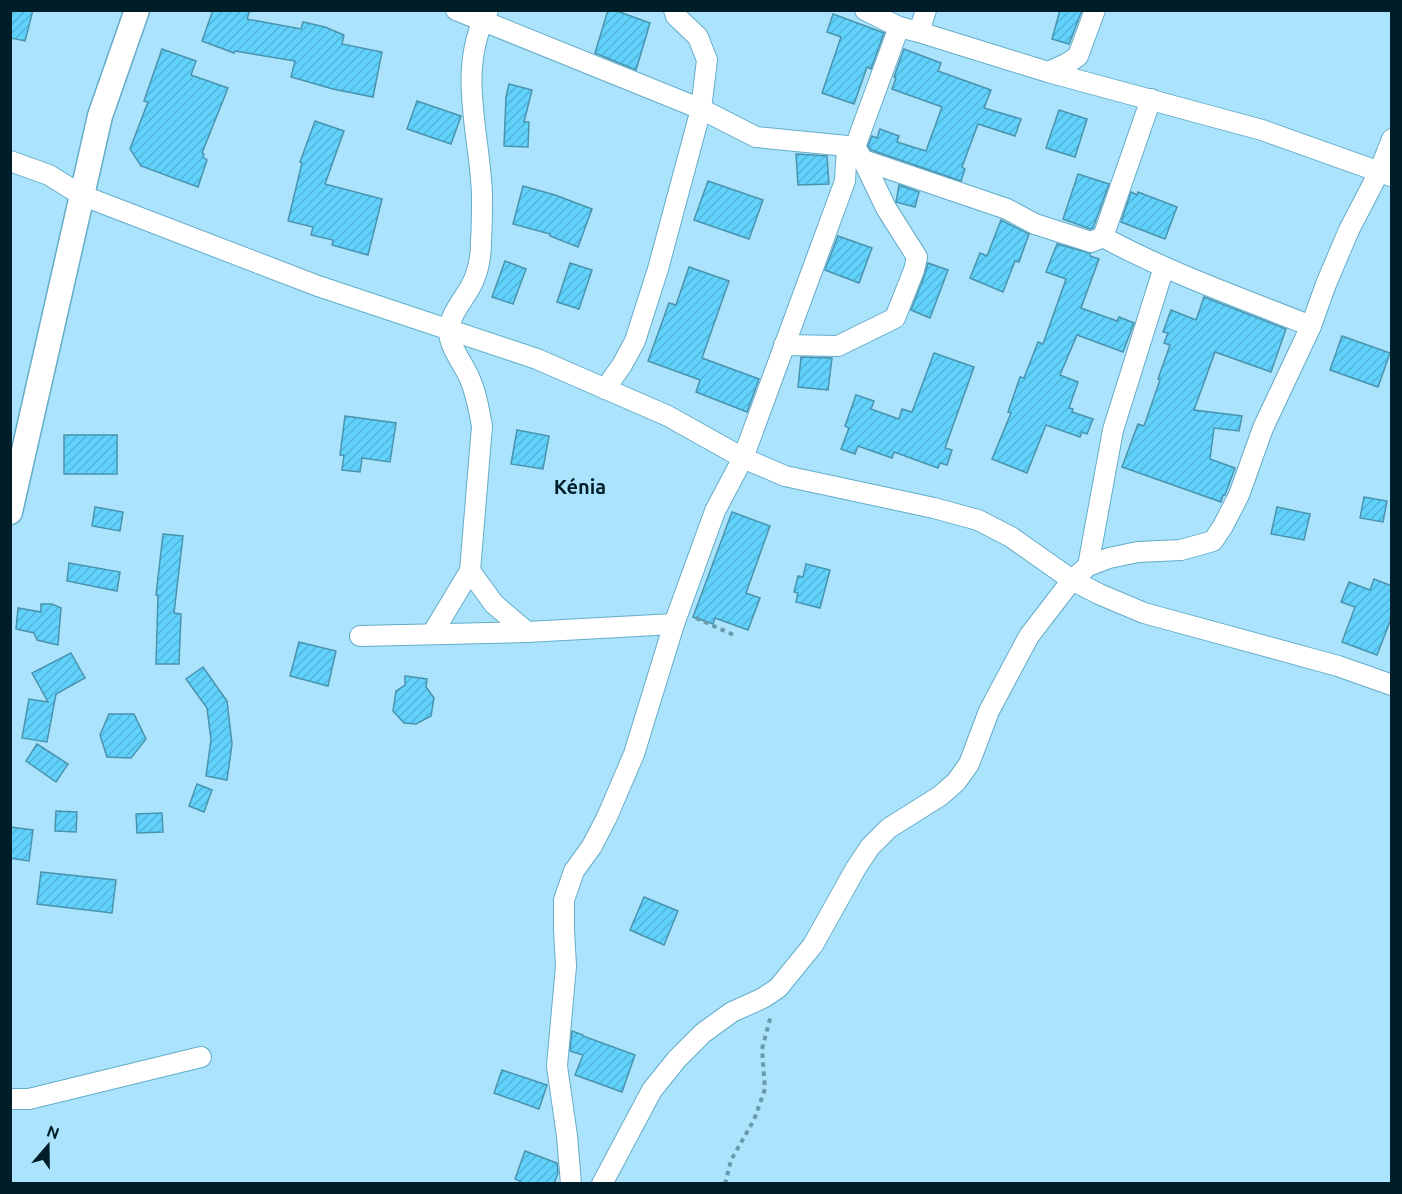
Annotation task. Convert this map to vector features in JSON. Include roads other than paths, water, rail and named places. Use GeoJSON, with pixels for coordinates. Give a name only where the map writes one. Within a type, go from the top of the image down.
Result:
{"type":"FeatureCollection","features":[{"type":"Feature","properties":{"kind":"street"},"geometry":{"type":"LineString","coordinates":[[10,512],[14,478],[100,116],[137,10]]}},
{"type":"Feature","properties":{"kind":"street"},"geometry":{"type":"LineString","coordinates":[[456,10],[485,16],[701,109],[756,137],[847,146],[845,181],[744,458],[715,511],[676,617],[634,754],[607,817],[592,846],[574,871],[564,900],[566,966],[558,1066],[571,1184]]}},
{"type":"Feature","properties":{"kind":"street"},"geometry":{"type":"LineString","coordinates":[[605,389],[622,366],[635,341],[658,269],[701,109],[707,60],[698,37],[676,16],[674,10]]}},
{"type":"Feature","properties":{"kind":"street"},"geometry":{"type":"LineString","coordinates":[[865,10],[899,27],[1048,72],[1262,130],[1385,174]]}},
{"type":"Feature","properties":{"kind":"street"},"geometry":{"type":"LineString","coordinates":[[920,32],[926,10]]}},
{"type":"Feature","properties":{"kind":"street"},"geometry":{"type":"LineString","coordinates":[[1048,72],[1078,56],[1095,10]]}},
{"type":"Feature","properties":{"kind":"street"},"geometry":{"type":"LineString","coordinates":[[432,634],[470,571],[482,426],[478,403],[469,377],[452,343],[449,331],[453,317],[476,277],[481,244],[482,194],[472,114],[471,78],[473,49],[485,16]]}},
{"type":"Feature","properties":{"kind":"street"},"geometry":{"type":"LineString","coordinates":[[784,345],[838,346],[895,318],[914,270],[917,257],[886,208],[855,147],[899,27]]}},
{"type":"Feature","properties":{"kind":"street"},"geometry":{"type":"LineString","coordinates":[[863,159],[1006,209],[1035,224],[1091,242],[1103,237],[1151,99]]}},
{"type":"Feature","properties":{"kind":"street"},"geometry":{"type":"LineString","coordinates":[[602,1184],[652,1090],[677,1059],[703,1034],[732,1012],[763,998],[778,988],[813,945],[870,847],[889,828],[940,796],[956,782],[969,764],[989,711],[1014,662],[1029,636],[1072,580],[1088,566],[1109,558],[1138,552],[1181,550],[1213,541],[1239,495],[1263,428],[1311,326],[1349,230],[1385,174],[1392,138]]}},
{"type":"Feature","properties":{"kind":"street"},"geometry":{"type":"LineString","coordinates":[[10,161],[49,175],[81,195],[318,286],[537,359],[668,416],[744,458],[785,476],[934,508],[978,520],[1011,537],[1072,580],[1144,613],[1338,666],[1392,686]]}},
{"type":"Feature","properties":{"kind":"street"},"geometry":{"type":"LineString","coordinates":[[1103,237],[1164,267],[1311,326]]}},
{"type":"Feature","properties":{"kind":"street"},"geometry":{"type":"LineString","coordinates":[[1088,566],[1113,430],[1164,267]]}},
{"type":"Feature","properties":{"kind":"street"},"geometry":{"type":"LineString","coordinates":[[470,571],[494,604],[527,632]]}},
{"type":"Feature","properties":{"kind":"street"},"geometry":{"type":"LineString","coordinates":[[360,636],[527,632],[676,617]]}},
{"type":"Feature","properties":{"kind":"street"},"geometry":{"type":"LineString","coordinates":[[10,1099],[29,1099],[201,1057]]}},
{"type":"Feature","properties":{"kind":"district","name":"Kénia"},"geometry":{"type":"Point","coordinates":[580,486]}}]}
